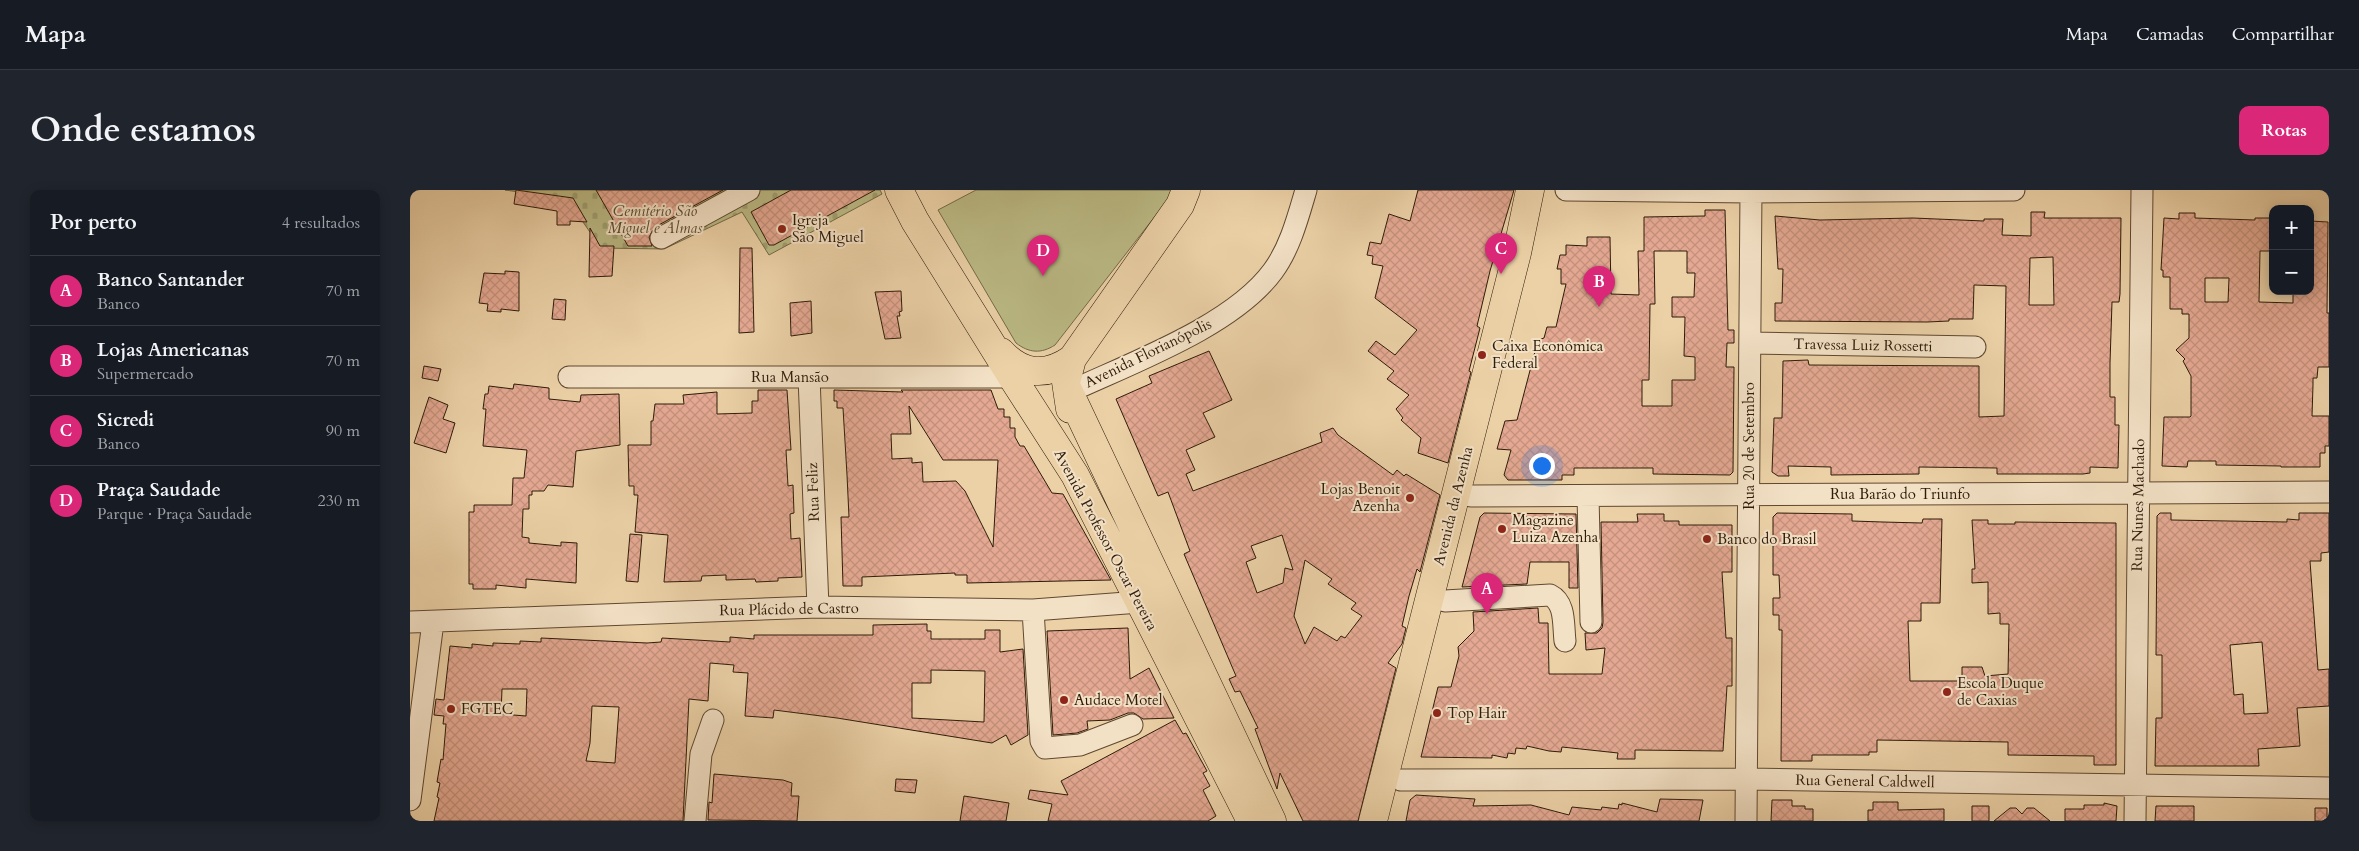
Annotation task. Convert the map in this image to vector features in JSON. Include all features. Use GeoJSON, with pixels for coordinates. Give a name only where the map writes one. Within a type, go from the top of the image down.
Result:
{"type":"FeatureCollection","features":[{"type":"Feature","properties":{"kind":"main road","name":"Avenida Professor Oscar Pereira"},"geometry":{"type":"LineString","coordinates":[[899,190],[915,221],[1075,475],[1252,821]]}},
{"type":"Feature","properties":{"kind":"main road"},"geometry":{"type":"LineString","coordinates":[[915,190],[915,221]]}},
{"type":"Feature","properties":{"kind":"main road"},"geometry":{"type":"LineString","coordinates":[[988,338],[1008,360],[1020,368],[1033,372],[1048,372],[1061,367],[1072,359],[1180,206],[1186,190]]}},
{"type":"Feature","properties":{"kind":"main road","name":"Avenida da Azenha"},"geometry":{"type":"LineString","coordinates":[[1373,821],[1514,263],[1530,190]]}},
{"type":"Feature","properties":{"kind":"main road","name":"Avenida da Azenha"},"geometry":{"type":"LineString","coordinates":[[1390,821],[1546,190]]}},
{"type":"Feature","properties":{"kind":"main road"},"geometry":{"type":"LineString","coordinates":[[1072,359],[1066,382],[1069,392],[1075,475]]}},
{"type":"Feature","properties":{"kind":"main road","name":"Avenida Professor Oscar Pereira"},"geometry":{"type":"LineString","coordinates":[[1069,392],[1272,821]]}},
{"type":"Feature","properties":{"kind":"street"},"geometry":{"type":"LineString","coordinates":[[661,238],[749,190]]}},
{"type":"Feature","properties":{"kind":"street","name":"Avenida Florianópolis"},"geometry":{"type":"LineString","coordinates":[[1069,392],[1205,328],[1252,294],[1274,270],[1288,245],[1306,190]]}},
{"type":"Feature","properties":{"kind":"street"},"geometry":{"type":"LineString","coordinates":[[1530,190],[1540,190]]}},
{"type":"Feature","properties":{"kind":"street"},"geometry":{"type":"LineString","coordinates":[[1566,190],[2014,190]]}},
{"type":"Feature","properties":{"kind":"street","name":"Rua Nunes Machado"},"geometry":{"type":"LineString","coordinates":[[2134,821],[2142,190]]}},
{"type":"Feature","properties":{"kind":"street","name":"Rua 20 de Setembro"},"geometry":{"type":"LineString","coordinates":[[1746,821],[1751,191]]}},
{"type":"Feature","properties":{"kind":"street","name":"Travessa Luiz Rossetti"},"geometry":{"type":"LineString","coordinates":[[1750,343],[1975,347]]}},
{"type":"Feature","properties":{"kind":"street","name":"Rua Mansão"},"geometry":{"type":"LineString","coordinates":[[569,376],[1012,377]]}},
{"type":"Feature","properties":{"kind":"street","name":"Rua Feliz"},"geometry":{"type":"LineString","coordinates":[[809,377],[818,607]]}},
{"type":"Feature","properties":{"kind":"street","name":"Rua Barão do Triunfo"},"geometry":{"type":"LineString","coordinates":[[1471,496],[2329,492]]}},
{"type":"Feature","properties":{"kind":"street"},"geometry":{"type":"LineString","coordinates":[[1588,496],[1591,622]]}},
{"type":"Feature","properties":{"kind":"street"},"geometry":{"type":"LineString","coordinates":[[1445,601],[1550,595],[1557,598],[1561,605],[1565,641]]}},
{"type":"Feature","properties":{"kind":"street","name":"Rua Plácido de Castro"},"geometry":{"type":"LineString","coordinates":[[410,622],[818,607],[1033,610],[1168,600]]}},
{"type":"Feature","properties":{"kind":"street"},"geometry":{"type":"LineString","coordinates":[[1033,610],[1041,741],[1045,748],[1080,745],[1132,725]]}},
{"type":"Feature","properties":{"kind":"street"},"geometry":{"type":"LineString","coordinates":[[410,800],[433,622]]}},
{"type":"Feature","properties":{"kind":"street"},"geometry":{"type":"LineString","coordinates":[[695,821],[701,754],[713,720]]}},
{"type":"Feature","properties":{"kind":"street","name":"Rua General Caldwell"},"geometry":{"type":"LineString","coordinates":[[1401,780],[1746,779],[2329,788]]}},
{"type":"Feature","properties":{"kind":"green space","name":"Cemitério São Miguel e Almas"},"geometry":{"type":"Polygon","coordinates":[[[505,190],[880,190],[882,194],[769,255],[742,212],[664,249],[601,248],[567,199],[505,190]]]}},
{"type":"Feature","properties":{"kind":"green space"},"geometry":{"type":"Polygon","coordinates":[[[976,190],[1173,190],[1170,197],[1055,345],[1045,350],[1035,351],[1026,349],[1016,343],[938,210],[976,190]]]}},
{"type":"Feature","properties":{"kind":"building"},"geometry":{"type":"Polygon","coordinates":[[[516,190],[573,198],[587,222],[570,221],[570,225],[557,225],[557,211],[514,204],[516,190]]]}},
{"type":"Feature","properties":{"kind":"building"},"geometry":{"type":"Polygon","coordinates":[[[596,190],[723,190],[655,227],[649,237],[652,246],[628,246],[596,190]]]}},
{"type":"Feature","properties":{"kind":"building","name":"Igreja São Miguel"},"geometry":{"type":"Polygon","coordinates":[[[791,190],[875,190],[774,245],[769,245],[751,212],[791,190]]]}},
{"type":"Feature","properties":{"kind":"building"},"geometry":{"type":"Polygon","coordinates":[[[1418,190],[1514,190],[1490,271],[1477,326],[1480,328],[1469,371],[1471,372],[1448,463],[1418,453],[1421,438],[1401,420],[1403,418],[1396,409],[1409,395],[1387,379],[1394,371],[1368,351],[1376,341],[1395,355],[1417,330],[1375,298],[1383,266],[1372,264],[1373,256],[1367,255],[1370,242],[1381,244],[1389,214],[1410,221],[1418,190]]]}},
{"type":"Feature","properties":{"kind":"building"},"geometry":{"type":"Polygon","coordinates":[[[1705,210],[1725,210],[1728,330],[1734,330],[1734,343],[1727,343],[1726,367],[1734,367],[1733,472],[1730,475],[1653,474],[1653,468],[1574,468],[1574,475],[1562,475],[1562,480],[1508,480],[1504,475],[1511,450],[1497,449],[1505,421],[1517,420],[1538,340],[1544,338],[1547,327],[1556,327],[1566,284],[1561,284],[1561,269],[1557,269],[1560,255],[1566,255],[1566,245],[1587,246],[1587,237],[1610,237],[1611,294],[1639,295],[1638,251],[1644,251],[1644,217],[1705,216],[1705,210]],[[1654,251],[1655,304],[1650,304],[1649,380],[1642,380],[1642,406],[1672,406],[1672,380],[1695,380],[1695,357],[1684,356],[1685,317],[1672,317],[1672,297],[1694,297],[1695,273],[1687,273],[1687,251],[1654,251]]]}},
{"type":"Feature","properties":{"kind":"building"},"geometry":{"type":"Polygon","coordinates":[[[2031,212],[2045,212],[2044,218],[2121,218],[2120,294],[2119,302],[2112,302],[2110,363],[2110,397],[2115,397],[2115,425],[2119,425],[2118,468],[2090,467],[2090,473],[2083,474],[1997,474],[1997,468],[1919,467],[1919,474],[1831,475],[1831,467],[1788,466],[1789,476],[1778,476],[1772,472],[1774,418],[1782,418],[1783,361],[1808,360],[1809,365],[1979,366],[1979,417],[2004,416],[2006,286],[1974,285],[1973,319],[1949,319],[1949,321],[1927,322],[1775,321],[1775,303],[1782,303],[1783,269],[1778,269],[1775,216],[1820,220],[1913,218],[1984,221],[1984,219],[2003,219],[2002,235],[2031,236],[2031,212]],[[2053,257],[2030,258],[2029,305],[2054,305],[2053,257]]]}},
{"type":"Feature","properties":{"kind":"building"},"geometry":{"type":"Polygon","coordinates":[[[2179,213],[2195,213],[2195,218],[2255,220],[2255,218],[2269,218],[2269,251],[2260,251],[2259,302],[2293,303],[2293,295],[2314,295],[2314,221],[2328,222],[2327,313],[2329,313],[2329,367],[2318,367],[2317,378],[2313,378],[2312,416],[2329,416],[2329,446],[2325,446],[2325,453],[2320,453],[2320,467],[2216,465],[2216,461],[2188,461],[2187,467],[2162,466],[2164,417],[2191,416],[2191,376],[2183,361],[2185,359],[2176,350],[2189,338],[2189,314],[2182,314],[2182,309],[2170,309],[2170,277],[2163,277],[2163,270],[2161,270],[2164,218],[2179,219],[2179,213]],[[2205,278],[2205,302],[2228,302],[2229,278],[2205,278]]]}},
{"type":"Feature","properties":{"kind":"building"},"geometry":{"type":"Polygon","coordinates":[[[590,228],[600,246],[614,246],[612,276],[589,277],[590,228]]]}},
{"type":"Feature","properties":{"kind":"building"},"geometry":{"type":"Polygon","coordinates":[[[740,248],[752,248],[754,332],[739,333],[740,248]]]}},
{"type":"Feature","properties":{"kind":"building"},"geometry":{"type":"Polygon","coordinates":[[[505,271],[519,272],[519,311],[501,309],[501,312],[487,311],[488,304],[479,303],[484,273],[505,274],[505,271]]]}},
{"type":"Feature","properties":{"kind":"building"},"geometry":{"type":"Polygon","coordinates":[[[901,291],[902,311],[899,312],[900,316],[897,316],[901,338],[885,339],[875,292],[901,291]]]}},
{"type":"Feature","properties":{"kind":"building"},"geometry":{"type":"Polygon","coordinates":[[[554,299],[566,300],[565,320],[552,319],[554,299]]]}},
{"type":"Feature","properties":{"kind":"building"},"geometry":{"type":"Polygon","coordinates":[[[811,301],[812,333],[791,336],[790,303],[811,301]]]}},
{"type":"Feature","properties":{"kind":"building"},"geometry":{"type":"Polygon","coordinates":[[[1209,351],[1232,400],[1203,413],[1215,437],[1186,450],[1195,470],[1186,474],[1193,491],[1322,442],[1320,433],[1333,428],[1338,435],[1393,475],[1397,470],[1404,476],[1406,474],[1440,495],[1420,572],[1417,569],[1409,596],[1402,626],[1406,628],[1402,644],[1388,663],[1396,668],[1358,821],[1303,821],[1280,773],[1277,789],[1255,729],[1258,728],[1240,691],[1235,692],[1229,679],[1236,676],[1184,554],[1190,551],[1168,492],[1158,496],[1116,399],[1152,383],[1149,376],[1209,351]],[[1282,535],[1251,546],[1256,558],[1246,562],[1257,593],[1283,583],[1285,568],[1293,570],[1282,535]],[[1305,560],[1294,616],[1305,644],[1314,627],[1337,641],[1341,636],[1345,638],[1362,616],[1351,609],[1356,603],[1328,584],[1332,579],[1305,560]]]}},
{"type":"Feature","properties":{"kind":"building"},"geometry":{"type":"Polygon","coordinates":[[[424,366],[441,369],[438,381],[422,378],[424,366]]]}},
{"type":"Feature","properties":{"kind":"building"},"geometry":{"type":"Polygon","coordinates":[[[514,384],[549,388],[549,399],[580,402],[581,395],[619,394],[620,445],[576,451],[573,487],[548,485],[544,491],[532,491],[532,495],[529,495],[529,509],[523,509],[522,537],[529,538],[529,543],[561,546],[561,542],[577,543],[576,583],[526,579],[526,588],[496,585],[496,589],[473,589],[473,584],[469,584],[469,512],[474,512],[474,505],[512,505],[513,478],[524,478],[527,450],[483,446],[486,409],[483,409],[485,394],[488,394],[489,386],[513,389],[514,384]]]}},
{"type":"Feature","properties":{"kind":"building"},"geometry":{"type":"Polygon","coordinates":[[[758,390],[787,390],[791,450],[786,450],[788,486],[793,485],[794,513],[790,514],[791,539],[800,538],[802,577],[778,578],[778,581],[756,582],[755,579],[726,580],[726,575],[702,576],[701,581],[664,582],[668,535],[635,532],[638,495],[634,495],[634,486],[629,486],[628,445],[651,445],[651,421],[653,421],[655,404],[684,404],[683,395],[717,392],[717,414],[752,413],[752,401],[758,401],[758,390]]]}},
{"type":"Feature","properties":{"kind":"building"},"geometry":{"type":"Polygon","coordinates":[[[834,390],[903,392],[901,390],[991,390],[998,409],[1004,409],[1004,417],[1010,417],[1010,428],[1015,428],[1015,437],[1020,446],[1024,446],[1052,493],[1063,494],[1111,580],[967,583],[967,575],[955,575],[955,573],[862,577],[862,586],[843,586],[841,517],[849,517],[847,475],[843,408],[837,408],[837,401],[834,401],[834,390]],[[909,406],[911,434],[891,434],[892,459],[912,458],[912,463],[922,462],[923,482],[956,481],[965,491],[993,547],[998,460],[943,460],[909,406]]]}},
{"type":"Feature","properties":{"kind":"building"},"geometry":{"type":"Polygon","coordinates":[[[429,397],[448,405],[443,419],[455,423],[446,453],[414,443],[429,397]]]}},
{"type":"Feature","properties":{"kind":"building"},"geometry":{"type":"Polygon","coordinates":[[[1484,513],[1576,514],[1578,588],[1569,588],[1569,562],[1530,562],[1527,584],[1462,587],[1480,517],[1484,513]]]}},
{"type":"Feature","properties":{"kind":"building"},"geometry":{"type":"Polygon","coordinates":[[[1777,513],[1852,514],[1852,521],[1922,523],[1923,519],[1942,519],[1940,603],[1921,603],[1921,621],[1908,621],[1910,681],[1962,681],[1962,667],[1982,667],[1985,676],[2008,674],[2009,624],[2000,624],[2000,613],[1988,614],[1988,582],[1972,583],[1972,569],[1975,569],[1972,520],[1988,520],[1988,524],[2015,524],[2015,522],[2116,523],[2116,765],[2094,765],[2094,756],[2008,755],[2008,742],[1877,740],[1877,752],[1869,752],[1869,755],[1812,755],[1812,761],[1781,761],[1782,630],[1779,630],[1779,615],[1773,615],[1773,598],[1780,598],[1779,575],[1773,575],[1773,517],[1777,513]]]}},
{"type":"Feature","properties":{"kind":"building"},"geometry":{"type":"Polygon","coordinates":[[[2160,513],[2171,513],[2171,520],[2287,522],[2287,519],[2299,520],[2299,513],[2329,513],[2329,552],[2321,553],[2321,561],[2310,561],[2318,670],[2329,669],[2329,706],[2297,708],[2300,746],[2258,749],[2259,766],[2155,766],[2156,718],[2162,718],[2162,655],[2156,655],[2157,516],[2160,513]],[[2262,642],[2230,645],[2234,695],[2243,694],[2244,714],[2268,713],[2262,642]]]}},
{"type":"Feature","properties":{"kind":"building"},"geometry":{"type":"Polygon","coordinates":[[[1637,514],[1664,514],[1664,521],[1679,521],[1679,525],[1732,525],[1732,572],[1722,572],[1726,638],[1732,638],[1732,686],[1727,686],[1723,751],[1635,750],[1635,759],[1617,759],[1618,753],[1562,747],[1561,752],[1527,746],[1526,749],[1516,748],[1515,754],[1508,753],[1507,758],[1492,755],[1492,758],[1421,757],[1438,687],[1451,687],[1459,656],[1458,647],[1474,631],[1473,612],[1538,608],[1539,623],[1548,623],[1549,674],[1602,674],[1605,648],[1586,650],[1585,633],[1597,633],[1602,628],[1603,622],[1601,522],[1638,522],[1637,514]]]}},
{"type":"Feature","properties":{"kind":"building"},"geometry":{"type":"Polygon","coordinates":[[[630,534],[642,535],[638,582],[626,581],[630,534]]]}},
{"type":"Feature","properties":{"kind":"building"},"geometry":{"type":"Polygon","coordinates":[[[927,624],[927,631],[931,631],[931,639],[985,639],[985,630],[1000,630],[1000,652],[1023,649],[1028,735],[1011,745],[1006,735],[992,743],[837,718],[774,710],[773,718],[745,716],[748,673],[733,672],[734,665],[710,663],[708,701],[689,699],[683,821],[434,821],[439,798],[437,797],[440,783],[437,782],[441,759],[443,760],[446,724],[443,724],[444,716],[434,715],[436,699],[444,700],[450,646],[472,648],[472,644],[493,646],[493,643],[520,644],[520,641],[541,642],[541,638],[647,643],[661,642],[662,638],[730,642],[730,637],[754,639],[754,635],[873,635],[873,625],[927,624]],[[931,670],[931,683],[912,683],[912,718],[984,722],[985,671],[931,670]],[[502,689],[501,714],[526,716],[527,689],[502,689]],[[592,706],[590,743],[586,761],[615,763],[619,707],[592,706]]]}},
{"type":"Feature","properties":{"kind":"building"},"geometry":{"type":"Polygon","coordinates":[[[1128,628],[1130,679],[1149,668],[1174,718],[1143,719],[1134,713],[1128,713],[1110,720],[1087,721],[1088,729],[1077,733],[1053,735],[1047,631],[1128,628]]]}},
{"type":"Feature","properties":{"kind":"building"},"geometry":{"type":"Polygon","coordinates":[[[1175,720],[1183,734],[1186,733],[1207,771],[1203,773],[1210,786],[1203,790],[1216,816],[1208,821],[1048,821],[1052,804],[1028,799],[1030,790],[1068,795],[1061,781],[1175,720]]]}},
{"type":"Feature","properties":{"kind":"building"},"geometry":{"type":"Polygon","coordinates":[[[714,774],[783,780],[792,783],[791,796],[799,796],[797,821],[708,820],[709,802],[712,803],[714,774]]]}},
{"type":"Feature","properties":{"kind":"building"},"geometry":{"type":"Polygon","coordinates":[[[896,779],[917,780],[915,793],[895,791],[896,779]]]}},
{"type":"Feature","properties":{"kind":"building"},"geometry":{"type":"Polygon","coordinates":[[[1416,795],[1475,799],[1473,806],[1531,805],[1569,815],[1572,807],[1601,810],[1602,807],[1618,809],[1619,804],[1622,805],[1622,803],[1657,812],[1660,799],[1703,800],[1699,821],[1406,821],[1410,800],[1416,795]]]}},
{"type":"Feature","properties":{"kind":"building"},"geometry":{"type":"Polygon","coordinates":[[[964,796],[1009,803],[1006,821],[960,821],[964,796]]]}},
{"type":"Feature","properties":{"kind":"building"},"geometry":{"type":"Polygon","coordinates":[[[1772,800],[1792,800],[1792,806],[1805,806],[1805,809],[1813,809],[1813,821],[1771,821],[1772,800]]]}},
{"type":"Feature","properties":{"kind":"building"},"geometry":{"type":"Polygon","coordinates":[[[1873,802],[1898,802],[1898,810],[1944,809],[1944,821],[1868,821],[1868,810],[1873,810],[1873,802]]]}},
{"type":"Feature","properties":{"kind":"building"},"geometry":{"type":"Polygon","coordinates":[[[2104,803],[2117,806],[2116,821],[2065,821],[2065,809],[2084,809],[2084,805],[2104,805],[2104,803]]]}},
{"type":"Feature","properties":{"kind":"building"},"geometry":{"type":"Polygon","coordinates":[[[1972,806],[1989,806],[1989,821],[1972,821],[1972,806]]]}},
{"type":"Feature","properties":{"kind":"building"},"geometry":{"type":"Polygon","coordinates":[[[2156,806],[2194,806],[2194,821],[2155,821],[2156,806]]]}},
{"type":"Feature","properties":{"kind":"building"},"geometry":{"type":"Polygon","coordinates":[[[2010,808],[2016,808],[2022,814],[2027,808],[2034,808],[2050,821],[1994,821],[2010,808]]]}},
{"type":"Feature","properties":{"kind":"building"},"geometry":{"type":"Polygon","coordinates":[[[2315,808],[2327,808],[2327,821],[2315,821],[2315,808]]]}},
{"type":"Feature","properties":{"kind":"place","name":"Igreja São Miguel"},"geometry":{"type":"Point","coordinates":[782,229]}},
{"type":"Feature","properties":{"kind":"place","name":"Sicredi"},"geometry":{"type":"Point","coordinates":[1501,274]}},
{"type":"Feature","properties":{"kind":"place","name":"Praça Saudade"},"geometry":{"type":"Point","coordinates":[1043,276]}},
{"type":"Feature","properties":{"kind":"place","name":"Lojas Americanas"},"geometry":{"type":"Point","coordinates":[1599,307]}},
{"type":"Feature","properties":{"kind":"place","name":"Caixa Econômica Federal"},"geometry":{"type":"Point","coordinates":[1482,355]}},
{"type":"Feature","properties":{"kind":"place","name":"Lojas Benoit Azenha"},"geometry":{"type":"Point","coordinates":[1410,498]}},
{"type":"Feature","properties":{"kind":"place","name":"Magazine Luiza Azenha"},"geometry":{"type":"Point","coordinates":[1502,529]}},
{"type":"Feature","properties":{"kind":"place","name":"Banco do Brasil"},"geometry":{"type":"Point","coordinates":[1707,539]}},
{"type":"Feature","properties":{"kind":"place","name":"Banco Santander"},"geometry":{"type":"Point","coordinates":[1487,614]}},
{"type":"Feature","properties":{"kind":"place","name":"Escola Duque de Caxias"},"geometry":{"type":"Point","coordinates":[1947,692]}},
{"type":"Feature","properties":{"kind":"place","name":"Audace Motel"},"geometry":{"type":"Point","coordinates":[1064,700]}},
{"type":"Feature","properties":{"kind":"place","name":"FGTEC"},"geometry":{"type":"Point","coordinates":[451,709]}},
{"type":"Feature","properties":{"kind":"place","name":"Top Hair"},"geometry":{"type":"Point","coordinates":[1437,713]}}]}
